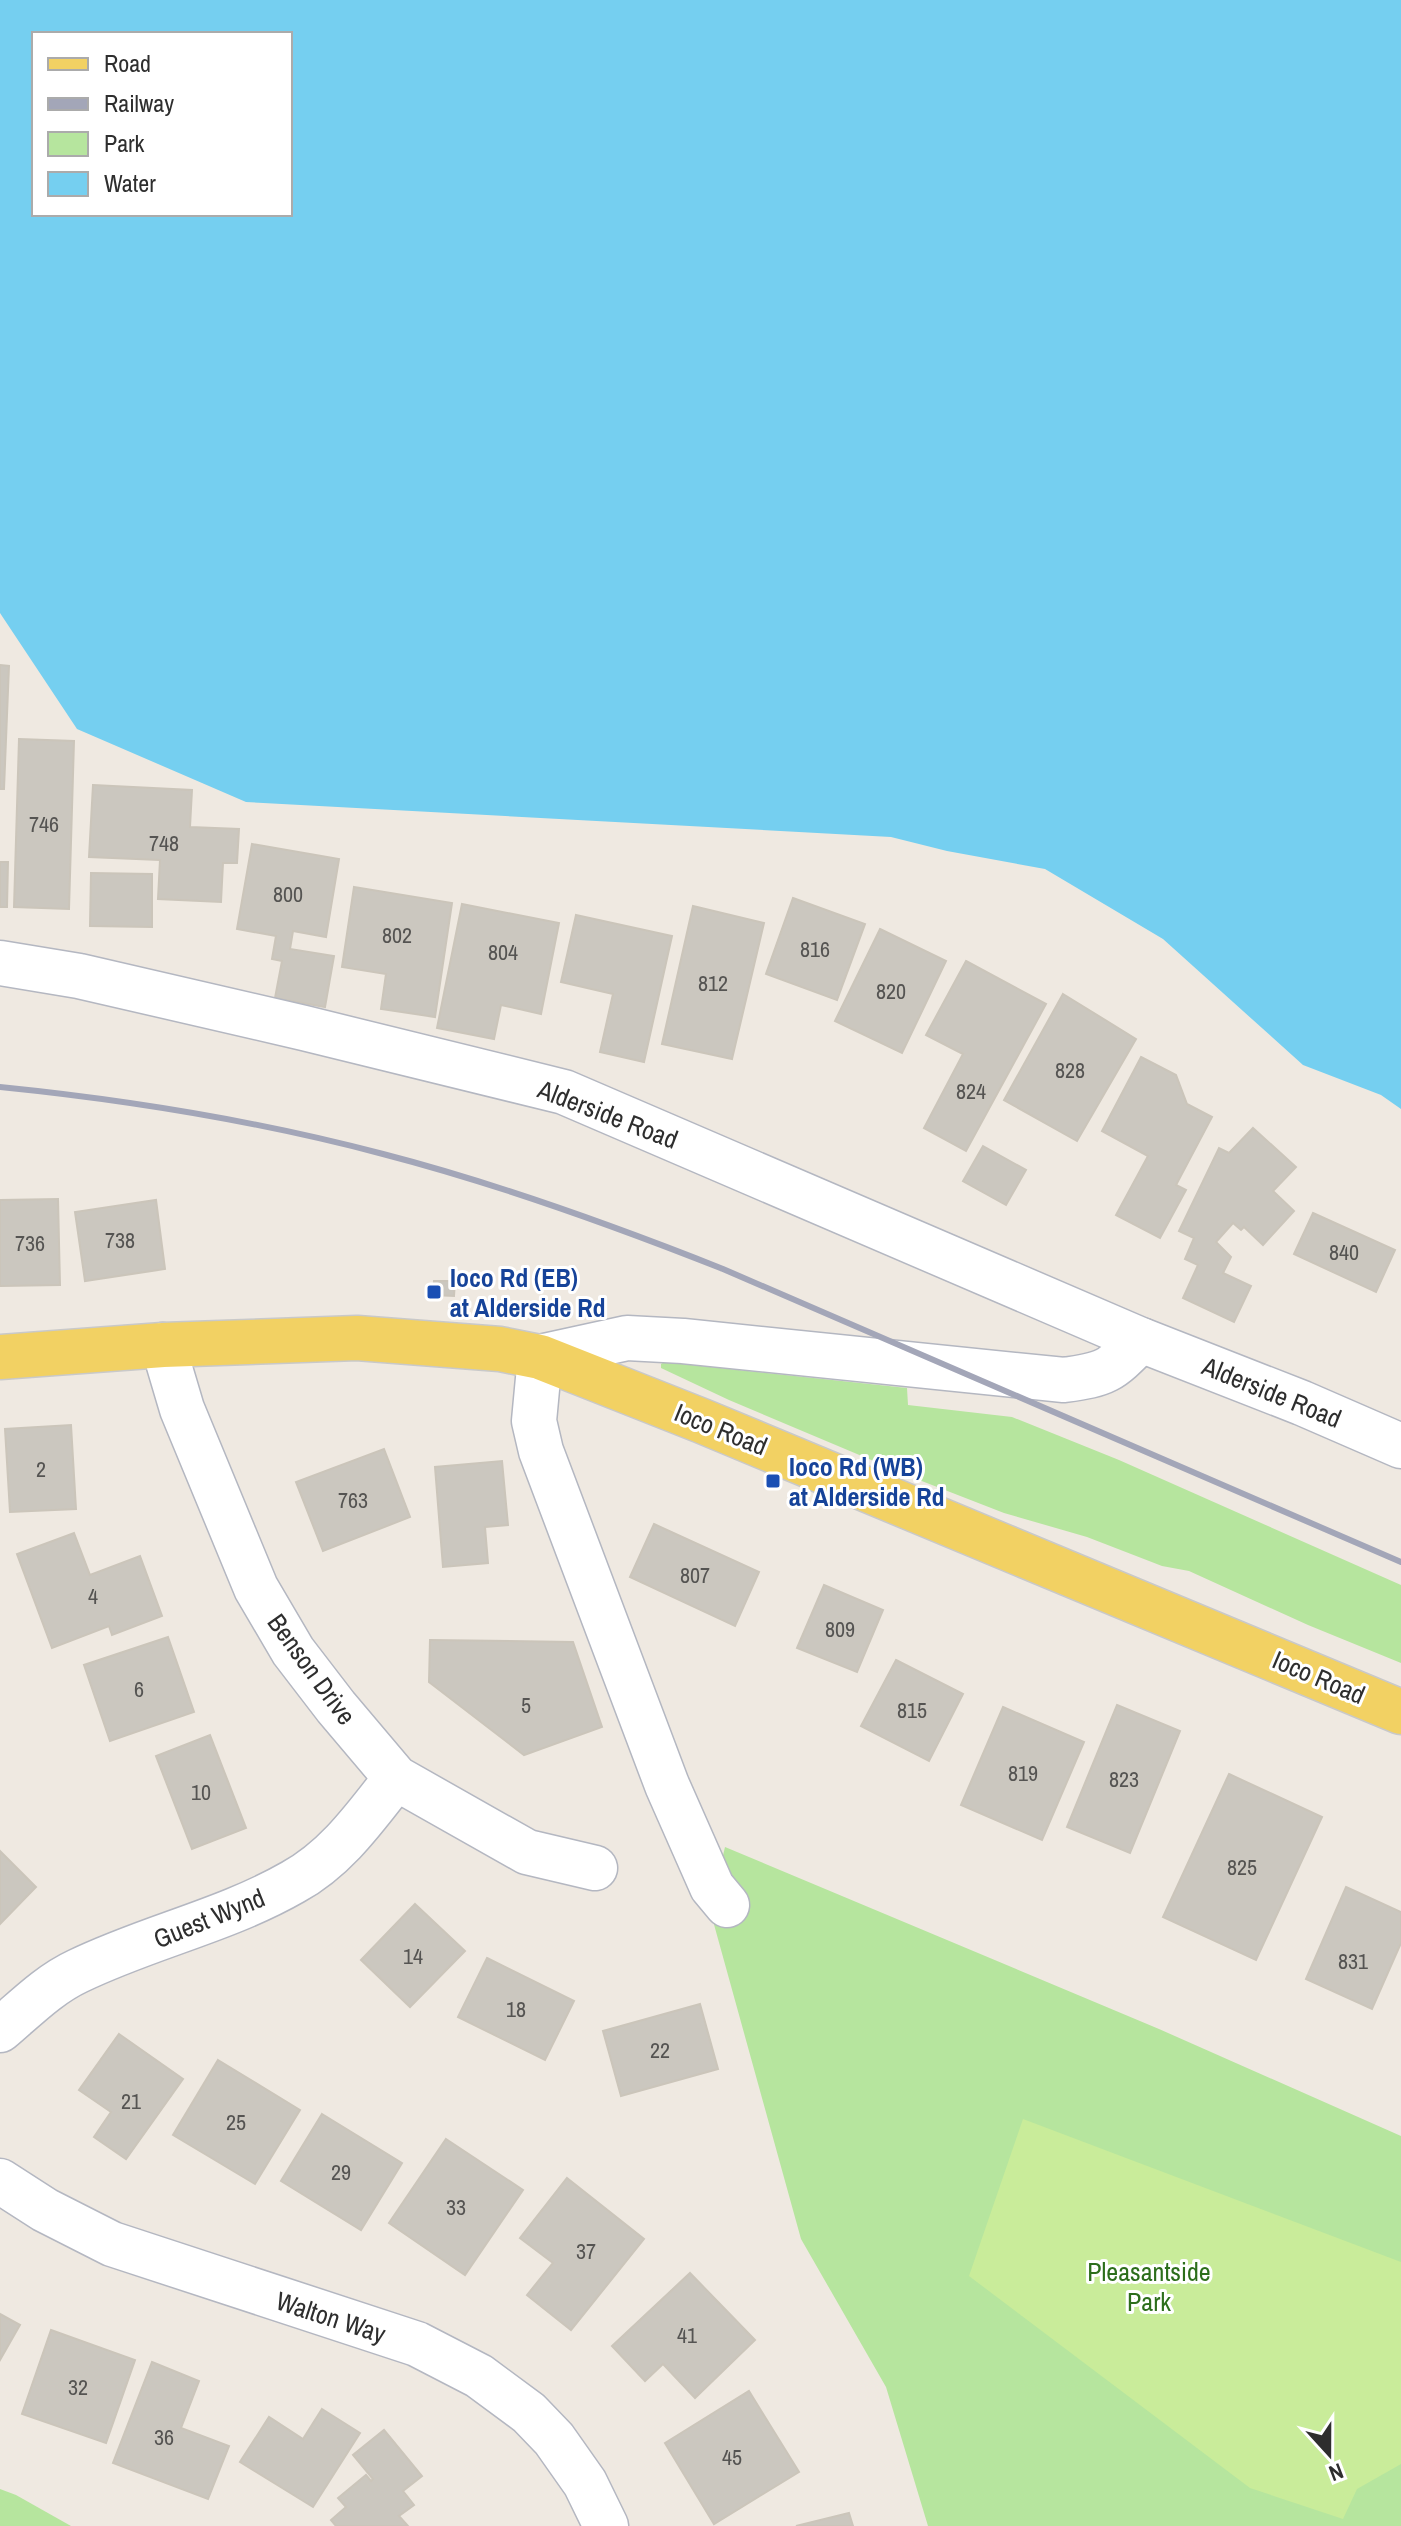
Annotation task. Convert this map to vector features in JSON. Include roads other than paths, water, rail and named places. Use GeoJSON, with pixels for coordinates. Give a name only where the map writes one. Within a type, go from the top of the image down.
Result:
{"type":"FeatureCollection","features":[{"type":"Feature","properties":{"kind":"main road","name":"Ioco Road"},"geometry":{"type":"LineString","coordinates":[[0,1357],[163,1345],[357,1338],[500,1349],[540,1357],[702,1421],[1401,1712]]}},
{"type":"Feature","properties":{"kind":"street","name":"Alderside Road"},"geometry":{"type":"LineString","coordinates":[[0,963],[79,976],[564,1092],[1141,1340],[1302,1403],[1401,1446]]}},
{"type":"Feature","properties":{"kind":"street"},"geometry":{"type":"LineString","coordinates":[[727,1905],[712,1887],[667,1785],[541,1451],[534,1421],[540,1357],[627,1338],[1064,1380],[1100,1375],[1116,1365],[1141,1340]]}},
{"type":"Feature","properties":{"kind":"street","name":"Benson Drive"},"geometry":{"type":"LineString","coordinates":[[163,1345],[182,1409],[256,1588],[293,1651],[396,1778],[527,1852],[595,1868]]}},
{"type":"Feature","properties":{"kind":"street","name":"Guest Wynd"},"geometry":{"type":"LineString","coordinates":[[0,2030],[49,1988],[78,1971],[247,1905],[295,1881],[325,1860],[358,1827],[396,1778]]}},
{"type":"Feature","properties":{"kind":"street","name":"Walton Way"},"geometry":{"type":"LineString","coordinates":[[0,2181],[45,2210],[112,2244],[417,2344],[479,2376],[529,2413],[554,2439],[585,2483],[606,2526]]}},
{"type":"Feature","properties":{"kind":"water"},"geometry":{"type":"Polygon","coordinates":[[[0,0],[1401,0],[1401,1109],[1381,1095],[1303,1065],[1163,939],[1045,869],[891,837],[246,802],[77,729],[0,613],[0,0]]]}},
{"type":"Feature","properties":{"kind":"railway"},"geometry":{"type":"LineString","coordinates":[[0,1087],[145,1105],[289,1131],[469,1178],[555,1206],[723,1269],[1401,1562]]}},
{"type":"Feature","properties":{"kind":"place","name":"Ioco Rd (EB) at Alderside Rd"},"geometry":{"type":"Point","coordinates":[434,1292]}},
{"type":"Feature","properties":{"kind":"place","name":"Ioco Rd (WB) at Alderside Rd"},"geometry":{"type":"Point","coordinates":[773,1481]}},
{"type":"Feature","properties":{"kind":"park label","name":"Pleasantside Park"},"geometry":{"type":"Point","coordinates":[1149,2286]}}]}
